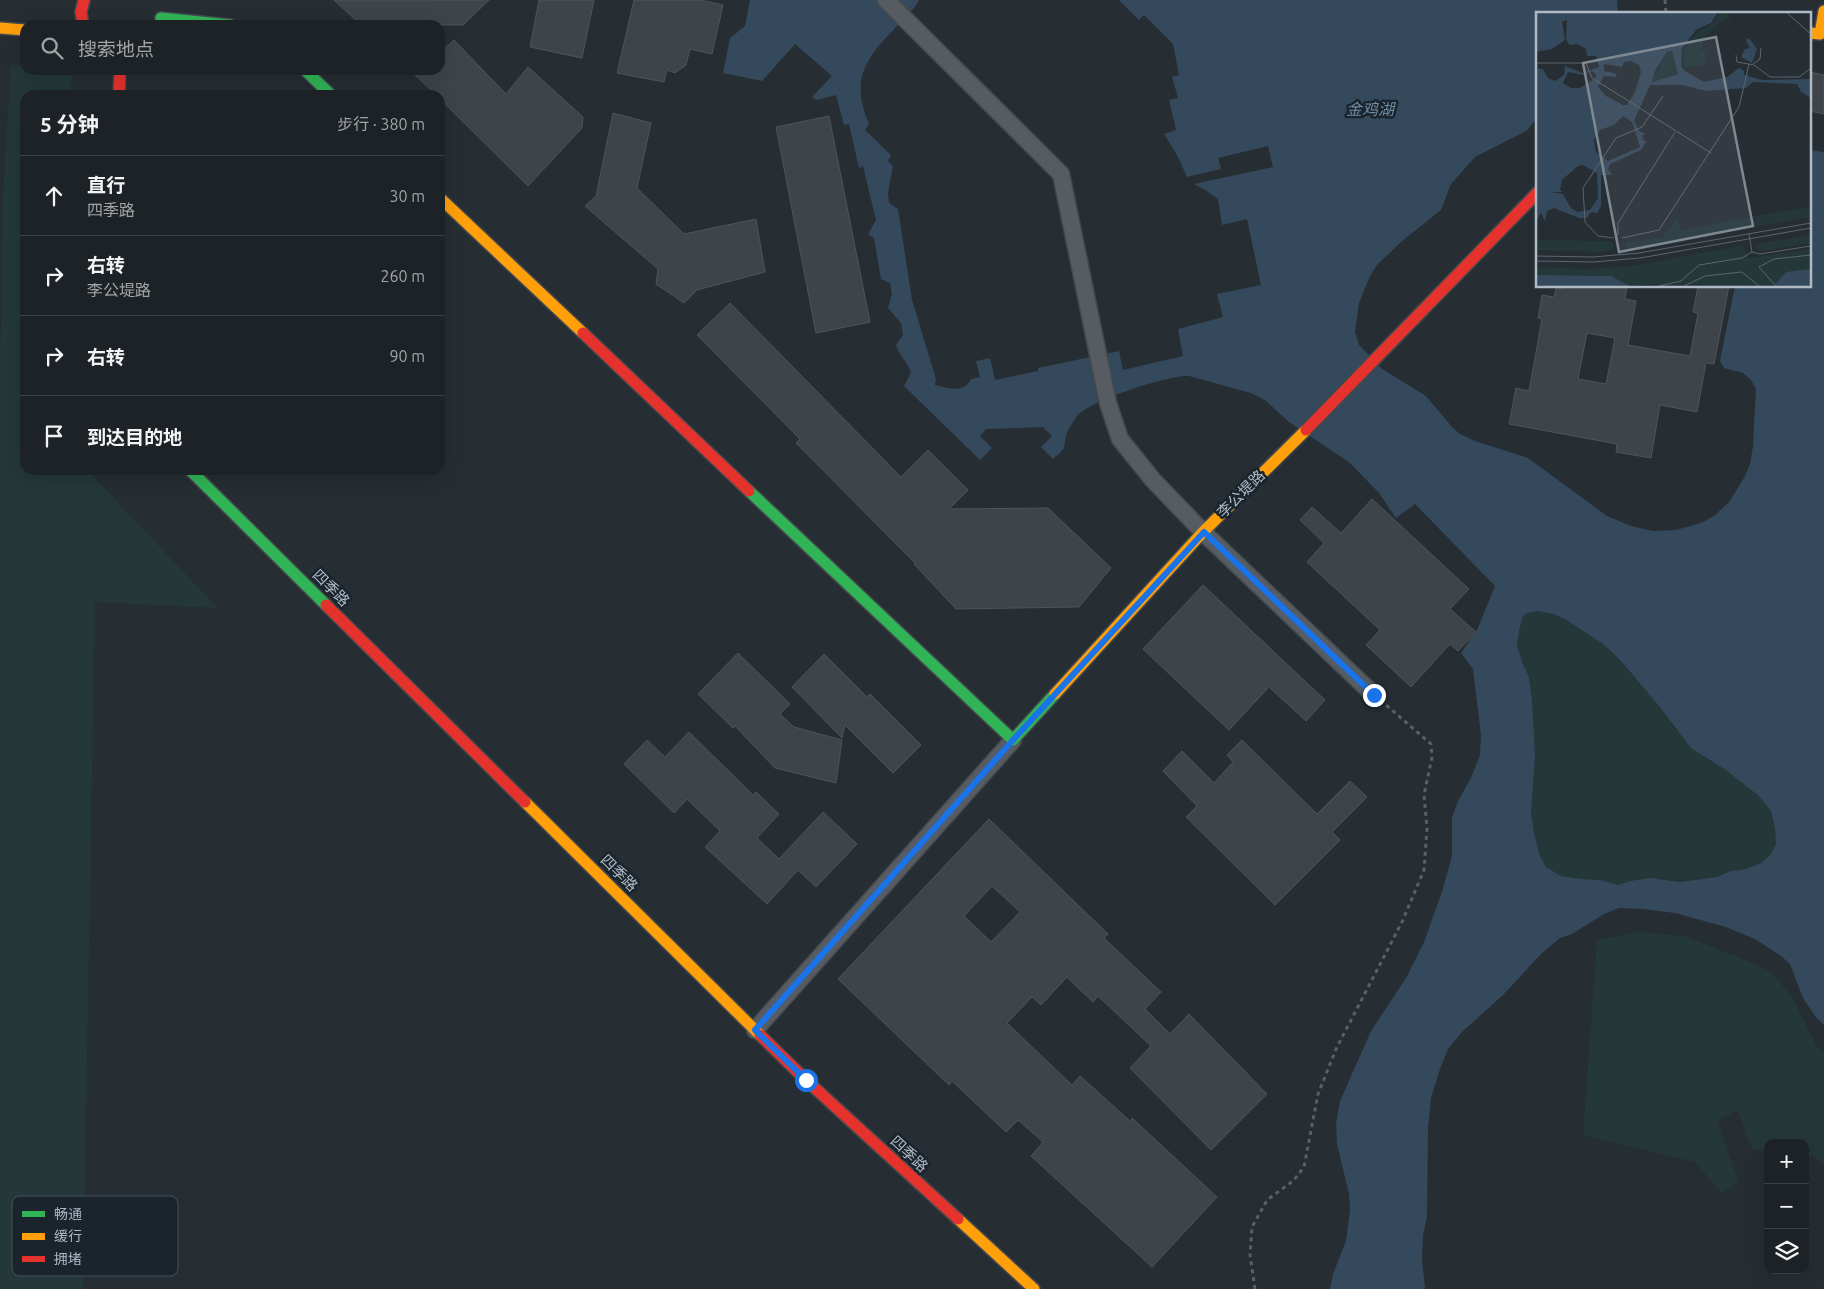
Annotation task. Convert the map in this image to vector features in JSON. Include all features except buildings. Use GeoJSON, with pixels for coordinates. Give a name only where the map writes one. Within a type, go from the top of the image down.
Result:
{"type":"FeatureCollection","features":[{"type":"Feature","properties":{"kind":"street"},"geometry":{"type":"LineString","coordinates":[[81,20],[84,0]]}},
{"type":"Feature","properties":{"kind":"street"},"geometry":{"type":"LineString","coordinates":[[886,0],[1061,174],[1108,403],[1120,439],[1153,480],[1204,532],[1374,695]]}},
{"type":"Feature","properties":{"kind":"street"},"geometry":{"type":"LineString","coordinates":[[1812,33],[1820,34],[1824,11]]}},
{"type":"Feature","properties":{"kind":"street"},"geometry":{"type":"LineString","coordinates":[[160,16],[191,20]]}},
{"type":"Feature","properties":{"kind":"street"},"geometry":{"type":"LineString","coordinates":[[0,28],[20,30]]}},
{"type":"Feature","properties":{"kind":"street"},"geometry":{"type":"LineString","coordinates":[[119,90],[120,75]]}},
{"type":"Feature","properties":{"kind":"street"},"geometry":{"type":"LineString","coordinates":[[309,75],[326,90]]}},
{"type":"Feature","properties":{"kind":"street","name":"李公堤路"},"geometry":{"type":"LineString","coordinates":[[755,1030],[1013,740],[1204,532],[1536,194]]}},
{"type":"Feature","properties":{"kind":"street"},"geometry":{"type":"LineString","coordinates":[[445,203],[1013,740]]}},
{"type":"Feature","properties":{"kind":"street","name":"四季路"},"geometry":{"type":"LineString","coordinates":[[195,475],[806,1080],[1034,1289]]}},
{"type":"Feature","properties":{"kind":"path"},"geometry":{"type":"LineString","coordinates":[[1255,1289],[1250,1255],[1252,1227],[1267,1200],[1293,1181],[1304,1167],[1321,1086],[1337,1047],[1402,922],[1424,870],[1427,828],[1424,795],[1432,758],[1431,744],[1374,695]]}},
{"type":"Feature","properties":{"kind":"green space"},"geometry":{"type":"Polygon","coordinates":[[[11,65],[20,66],[20,75],[72,75],[71,90],[20,90],[20,475],[92,475],[218,608],[95,602],[85,1196],[12,1196],[12,1276],[83,1276],[83,1289],[0,1289],[0,382],[3,194],[11,65]]]}},
{"type":"Feature","properties":{"kind":"green space"},"geometry":{"type":"Polygon","coordinates":[[[1538,611],[1565,619],[1603,644],[1659,706],[1676,730],[1704,757],[1727,771],[1759,796],[1771,811],[1775,829],[1776,844],[1770,855],[1761,863],[1746,869],[1731,871],[1717,877],[1680,882],[1670,880],[1630,881],[1618,885],[1600,880],[1561,876],[1546,867],[1540,856],[1531,813],[1535,755],[1529,677],[1517,646],[1523,616],[1527,613],[1538,611]]]}},
{"type":"Feature","properties":{"kind":"green space"},"geometry":{"type":"Polygon","coordinates":[[[1639,932],[1684,936],[1772,972],[1793,999],[1817,1047],[1824,1052],[1824,1163],[1809,1155],[1809,1139],[1764,1139],[1764,1149],[1752,1150],[1738,1110],[1717,1121],[1738,1181],[1722,1194],[1695,1162],[1583,1135],[1597,940],[1639,932]]]}},
{"type":"Feature","properties":{"kind":"water","name":"金鸡湖"},"geometry":{"type":"Polygon","coordinates":[[[750,0],[919,0],[870,58],[861,80],[861,93],[863,108],[869,124],[865,130],[891,155],[888,161],[893,166],[888,193],[889,203],[898,209],[912,300],[936,379],[935,385],[955,389],[964,387],[971,379],[980,377],[976,361],[990,358],[995,380],[1038,371],[1038,368],[1119,351],[1123,370],[1183,356],[1178,329],[1223,317],[1217,294],[1261,285],[1247,219],[1222,225],[1218,199],[1194,184],[1273,167],[1268,146],[1218,158],[1221,169],[1187,177],[1164,134],[1176,130],[1169,100],[1178,98],[1172,77],[1179,75],[1173,44],[1144,15],[1139,20],[1119,0],[1617,0],[1618,12],[1536,12],[1536,120],[1526,131],[1475,157],[1451,184],[1441,210],[1402,241],[1377,265],[1370,276],[1359,303],[1355,332],[1359,345],[1382,369],[1426,396],[1460,434],[1475,441],[1528,458],[1607,516],[1631,526],[1653,531],[1676,530],[1701,523],[1714,516],[1729,502],[1744,478],[1750,464],[1753,446],[1756,389],[1751,380],[1743,373],[1724,368],[1720,361],[1735,288],[1812,288],[1812,150],[1824,151],[1824,1025],[1815,1016],[1803,998],[1790,964],[1755,939],[1726,927],[1675,913],[1619,908],[1604,914],[1572,934],[1560,938],[1541,954],[1503,995],[1462,1032],[1448,1049],[1431,1098],[1428,1128],[1427,1216],[1423,1235],[1422,1258],[1425,1289],[1330,1289],[1333,1274],[1346,1241],[1350,1210],[1349,1194],[1337,1144],[1336,1124],[1340,1101],[1371,1031],[1406,978],[1424,942],[1442,892],[1452,856],[1452,818],[1480,755],[1481,736],[1473,669],[1461,653],[1477,630],[1495,586],[1415,504],[1396,518],[1379,493],[1350,463],[1289,422],[1265,400],[1251,393],[1189,376],[1148,384],[1113,396],[1085,410],[1072,423],[1066,436],[1064,448],[1053,459],[1041,447],[1052,436],[1043,427],[986,429],[980,436],[992,448],[980,460],[904,386],[911,373],[896,345],[903,335],[901,323],[888,308],[892,294],[890,283],[881,279],[874,238],[868,234],[876,220],[863,166],[859,168],[849,124],[844,125],[836,95],[817,100],[812,97],[832,76],[795,44],[762,81],[723,73],[730,38],[745,26],[750,0]],[[1538,611],[1527,613],[1523,616],[1517,646],[1529,677],[1535,755],[1531,813],[1540,856],[1546,867],[1561,876],[1600,880],[1618,885],[1650,878],[1680,882],[1717,877],[1761,863],[1770,855],[1776,844],[1771,811],[1759,796],[1727,771],[1691,748],[1620,660],[1603,644],[1565,619],[1538,611]]]}},
{"type":"Feature","properties":{"kind":"traffic: fast"},"geometry":{"type":"LineString","coordinates":[[161,18],[181,20]]}},
{"type":"Feature","properties":{"kind":"traffic: fast"},"geometry":{"type":"LineString","coordinates":[[310,75],[326,90]]}},
{"type":"Feature","properties":{"kind":"traffic: fast"},"geometry":{"type":"LineString","coordinates":[[195,475],[326,605]]}},
{"type":"Feature","properties":{"kind":"traffic: fast"},"geometry":{"type":"LineString","coordinates":[[749,491],[1013,740],[1055,694]]}},
{"type":"Feature","properties":{"kind":"traffic: slow"},"geometry":{"type":"LineString","coordinates":[[1812,33],[1820,34],[1824,11]]}},
{"type":"Feature","properties":{"kind":"traffic: slow"},"geometry":{"type":"LineString","coordinates":[[0,28],[20,30]]}},
{"type":"Feature","properties":{"kind":"traffic: slow"},"geometry":{"type":"LineString","coordinates":[[445,203],[583,333]]}},
{"type":"Feature","properties":{"kind":"traffic: slow"},"geometry":{"type":"LineString","coordinates":[[1055,694],[1203,532],[1306,430]]}},
{"type":"Feature","properties":{"kind":"traffic: slow"},"geometry":{"type":"LineString","coordinates":[[525,802],[760,1035]]}},
{"type":"Feature","properties":{"kind":"traffic: slow"},"geometry":{"type":"LineString","coordinates":[[958,1219],[1034,1289]]}},
{"type":"Feature","properties":{"kind":"traffic: jam"},"geometry":{"type":"LineString","coordinates":[[82,20],[81,12],[84,0]]}},
{"type":"Feature","properties":{"kind":"traffic: jam"},"geometry":{"type":"LineString","coordinates":[[119,90],[120,75]]}},
{"type":"Feature","properties":{"kind":"traffic: jam"},"geometry":{"type":"LineString","coordinates":[[1306,430],[1536,194]]}},
{"type":"Feature","properties":{"kind":"traffic: jam"},"geometry":{"type":"LineString","coordinates":[[583,333],[749,491]]}},
{"type":"Feature","properties":{"kind":"traffic: jam"},"geometry":{"type":"LineString","coordinates":[[326,605],[525,802]]}},
{"type":"Feature","properties":{"kind":"traffic: jam"},"geometry":{"type":"LineString","coordinates":[[760,1035],[806,1080],[958,1219]]}},
{"type":"Feature","properties":{"kind":"route"},"geometry":{"type":"LineString","coordinates":[[806,1080],[755,1030],[1013,740],[1204,532],[1374,695]]}}]}
